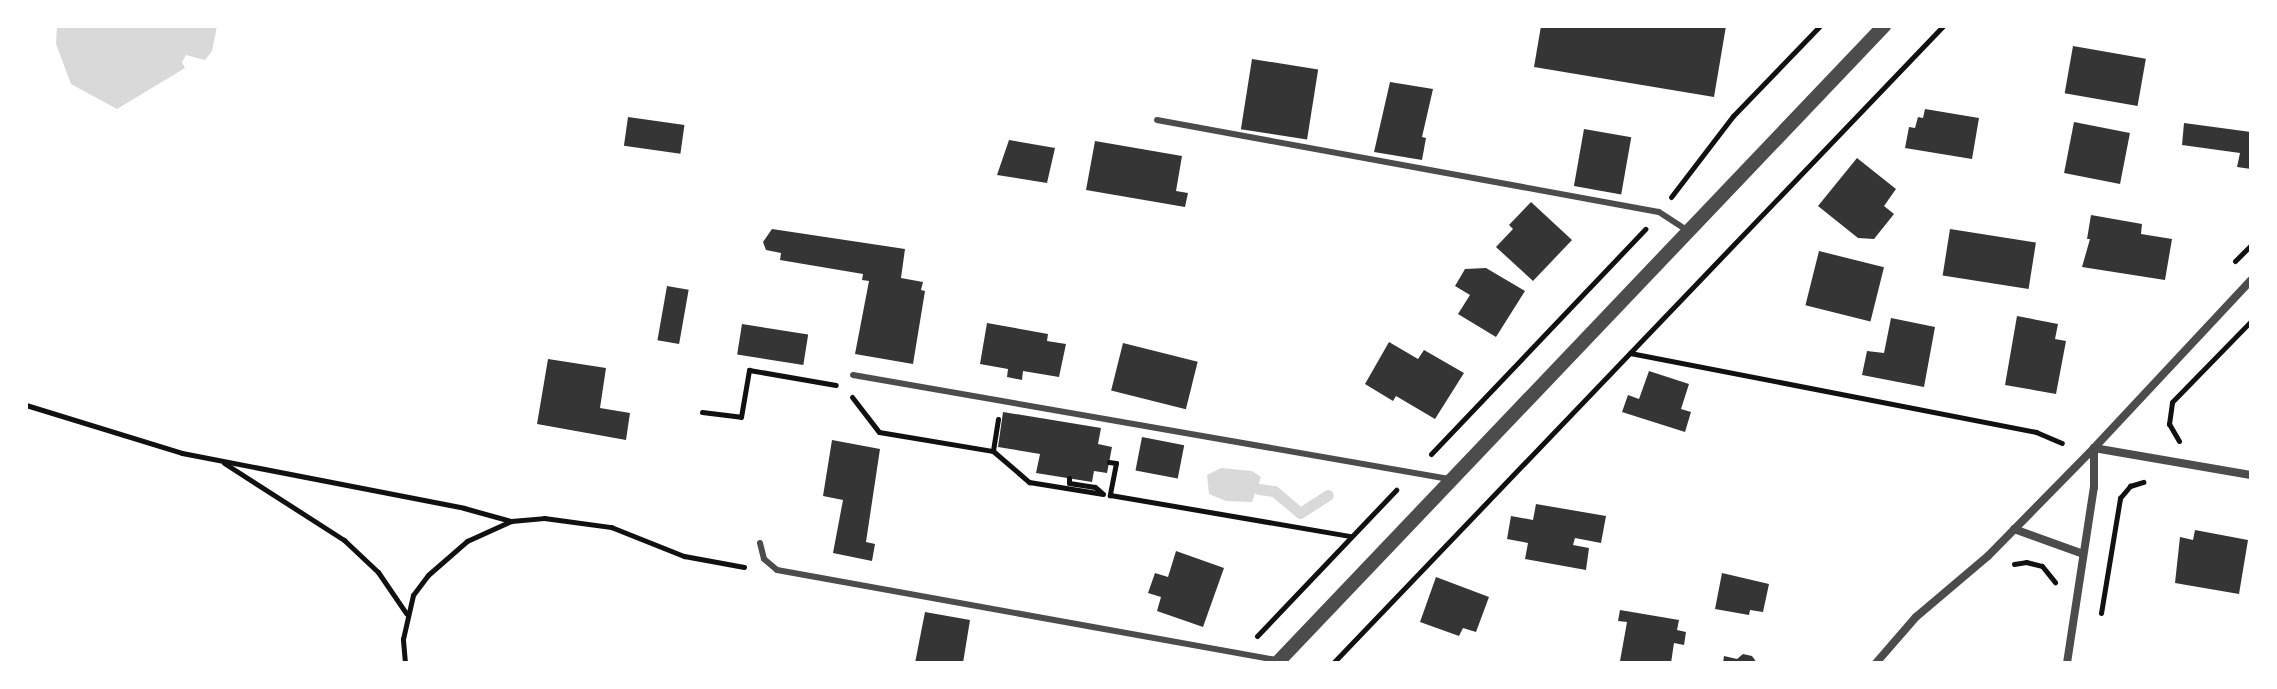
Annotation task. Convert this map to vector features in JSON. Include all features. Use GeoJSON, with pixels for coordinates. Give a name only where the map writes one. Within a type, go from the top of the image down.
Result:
{"type":"FeatureCollection","features":[{"type":"Feature","properties":{"kind":"street"},"geometry":{"type":"LineString","coordinates":[[1279,662],[1884,26]]}},
{"type":"Feature","properties":{"kind":"street"},"geometry":{"type":"LineString","coordinates":[[1876,663],[1916,617],[2014,529],[2094,448],[2251,280]]}},
{"type":"Feature","properties":{"kind":"street"},"geometry":{"type":"LineString","coordinates":[[2094,448],[2251,475]]}},
{"type":"Feature","properties":{"kind":"street"},"geometry":{"type":"LineString","coordinates":[[2067,663],[2094,487],[2094,448]]}},
{"type":"Feature","properties":{"kind":"street"},"geometry":{"type":"LineString","coordinates":[[2014,529],[2083,554]]}},
{"type":"Feature","properties":{"kind":"lane"},"geometry":{"type":"LineString","coordinates":[[1157,120],[1659,212],[1688,231]]}},
{"type":"Feature","properties":{"kind":"lane"},"geometry":{"type":"LineString","coordinates":[[853,375],[1453,480]]}},
{"type":"Feature","properties":{"kind":"lane"},"geometry":{"type":"LineString","coordinates":[[760,543],[764,559],[777,570],[1279,662]]}},
{"type":"Feature","properties":{"kind":"path"},"geometry":{"type":"LineString","coordinates":[[1241,653],[1659,212],[1733,116],[1820,26]]}},
{"type":"Feature","properties":{"kind":"path"},"geometry":{"type":"LineString","coordinates":[[1333,663],[1943,26]]}},
{"type":"Feature","properties":{"kind":"path"},"geometry":{"type":"LineString","coordinates":[[1630,353],[2036,432],[2062,443]]}},
{"type":"Feature","properties":{"kind":"path"},"geometry":{"type":"LineString","coordinates":[[702,412],[741,417],[749,370],[843,386],[879,432],[993,451],[1029,482],[1352,536]]}},
{"type":"Feature","properties":{"kind":"path"},"geometry":{"type":"LineString","coordinates":[[26,405],[182,453],[464,508],[511,521]]}},
{"type":"Feature","properties":{"kind":"path"},"geometry":{"type":"LineString","coordinates":[[993,451],[998,415],[1003,416]]}},
{"type":"Feature","properties":{"kind":"path"},"geometry":{"type":"LineString","coordinates":[[220,461],[344,540],[378,572],[406,613]]}},
{"type":"Feature","properties":{"kind":"path"},"geometry":{"type":"LineString","coordinates":[[1107,494],[1116,463],[1109,462]]}},
{"type":"Feature","properties":{"kind":"path"},"geometry":{"type":"LineString","coordinates":[[1069,478],[1069,483],[1095,487],[1107,494]]}},
{"type":"Feature","properties":{"kind":"path"},"geometry":{"type":"LineString","coordinates":[[405,663],[403,639],[406,613],[413,595],[428,575],[467,541],[511,521],[544,518],[587,522],[637,534],[708,562],[777,570]]}},
{"type":"Feature","properties":{"kind":"shaded area"},"geometry":{"type":"Polygon","coordinates":[[[57,26],[217,26],[212,51],[205,60],[186,55],[182,62],[185,68],[117,109],[71,84],[56,44],[57,26]]]}},
{"type":"Feature","properties":{"kind":"shaded area"},"geometry":{"type":"Polygon","coordinates":[[[1221,468],[1252,471],[1261,477],[1252,502],[1226,501],[1209,494],[1207,475],[1221,468]]]}},
{"type":"Feature","properties":{"kind":"building"},"geometry":{"type":"Polygon","coordinates":[[[1541,26],[1726,26],[1714,97],[1534,67],[1541,26]]]}},
{"type":"Feature","properties":{"kind":"building"},"geometry":{"type":"Polygon","coordinates":[[[2073,46],[2146,59],[2138,106],[2065,93],[2073,46]]]}},
{"type":"Feature","properties":{"kind":"building"},"geometry":{"type":"Polygon","coordinates":[[[1252,59],[1318,69],[1307,140],[1241,129],[1252,59]]]}},
{"type":"Feature","properties":{"kind":"building"},"geometry":{"type":"Polygon","coordinates":[[[1390,82],[1433,89],[1422,137],[1426,138],[1422,160],[1374,152],[1390,82]]]}},
{"type":"Feature","properties":{"kind":"building"},"geometry":{"type":"Polygon","coordinates":[[[1925,109],[1979,118],[1972,159],[1905,148],[1909,127],[1915,128],[1918,117],[1923,118],[1925,109]]]}},
{"type":"Feature","properties":{"kind":"building"},"geometry":{"type":"Polygon","coordinates":[[[628,117],[684,125],[680,154],[624,146],[628,117]]]}},
{"type":"Feature","properties":{"kind":"building"},"geometry":{"type":"Polygon","coordinates":[[[2074,122],[2130,133],[2120,184],[2064,173],[2074,122]]]}},
{"type":"Feature","properties":{"kind":"building"},"geometry":{"type":"Polygon","coordinates":[[[2184,123],[2251,132],[2251,169],[2237,167],[2240,153],[2182,145],[2184,123]]]}},
{"type":"Feature","properties":{"kind":"building"},"geometry":{"type":"Polygon","coordinates":[[[1584,129],[1631,137],[1621,194],[1574,186],[1584,129]]]}},
{"type":"Feature","properties":{"kind":"building"},"geometry":{"type":"Polygon","coordinates":[[[1009,140],[1055,148],[1047,183],[997,175],[1009,140]]]}},
{"type":"Feature","properties":{"kind":"building"},"geometry":{"type":"Polygon","coordinates":[[[1095,141],[1182,156],[1176,191],[1188,193],[1185,207],[1086,190],[1095,141]]]}},
{"type":"Feature","properties":{"kind":"building"},"geometry":{"type":"Polygon","coordinates":[[[1857,158],[1896,189],[1884,206],[1894,214],[1874,239],[1858,238],[1818,206],[1857,158]]]}},
{"type":"Feature","properties":{"kind":"building"},"geometry":{"type":"Polygon","coordinates":[[[1531,202],[1572,240],[1533,281],[1496,247],[1513,229],[1509,225],[1531,202]]]}},
{"type":"Feature","properties":{"kind":"building"},"geometry":{"type":"Polygon","coordinates":[[[2091,215],[2142,224],[2141,234],[2172,239],[2165,280],[2082,267],[2090,239],[2087,239],[2091,215]]]}},
{"type":"Feature","properties":{"kind":"building"},"geometry":{"type":"Polygon","coordinates":[[[772,229],[905,249],[901,278],[923,282],[921,290],[925,291],[913,364],[855,354],[869,281],[862,280],[863,274],[780,260],[781,253],[766,250],[763,242],[772,229]]]}},
{"type":"Feature","properties":{"kind":"building"},"geometry":{"type":"Polygon","coordinates":[[[1950,229],[2036,243],[2029,289],[1943,275],[1950,229]]]}},
{"type":"Feature","properties":{"kind":"building"},"geometry":{"type":"Polygon","coordinates":[[[1819,251],[1884,267],[1870,322],[1805,305],[1819,251]]]}},
{"type":"Feature","properties":{"kind":"building"},"geometry":{"type":"Polygon","coordinates":[[[1486,268],[1525,291],[1496,337],[1458,314],[1470,295],[1455,286],[1465,269],[1486,268]]]}},
{"type":"Feature","properties":{"kind":"building"},"geometry":{"type":"Polygon","coordinates":[[[667,286],[689,290],[679,344],[657,340],[667,286]]]}},
{"type":"Feature","properties":{"kind":"building"},"geometry":{"type":"Polygon","coordinates":[[[2017,316],[2058,324],[2055,339],[2066,341],[2056,394],[2005,385],[2017,316]]]}},
{"type":"Feature","properties":{"kind":"building"},"geometry":{"type":"Polygon","coordinates":[[[1891,318],[1935,327],[1924,387],[1862,375],[1867,351],[1884,353],[1891,318]]]}},
{"type":"Feature","properties":{"kind":"building"},"geometry":{"type":"Polygon","coordinates":[[[987,323],[1048,334],[1047,341],[1066,344],[1059,377],[1023,371],[1022,380],[1007,377],[1008,369],[980,364],[987,323]]]}},
{"type":"Feature","properties":{"kind":"building"},"geometry":{"type":"Polygon","coordinates":[[[742,324],[808,334],[803,365],[737,355],[742,324]]]}},
{"type":"Feature","properties":{"kind":"building"},"geometry":{"type":"Polygon","coordinates":[[[1389,342],[1418,359],[1424,350],[1464,373],[1435,419],[1396,396],[1393,401],[1365,384],[1389,342]]]}},
{"type":"Feature","properties":{"kind":"building"},"geometry":{"type":"Polygon","coordinates":[[[1123,343],[1198,362],[1186,409],[1111,391],[1123,343]]]}},
{"type":"Feature","properties":{"kind":"building"},"geometry":{"type":"Polygon","coordinates":[[[548,359],[606,368],[600,408],[630,413],[626,440],[537,424],[548,359]]]}},
{"type":"Feature","properties":{"kind":"building"},"geometry":{"type":"Polygon","coordinates":[[[1649,371],[1689,384],[1681,409],[1691,412],[1685,432],[1622,412],[1628,395],[1639,399],[1649,371]]]}},
{"type":"Feature","properties":{"kind":"building"},"geometry":{"type":"Polygon","coordinates":[[[1003,412],[1101,428],[1098,444],[1112,447],[1107,473],[1094,471],[1092,482],[1036,473],[1040,454],[998,447],[1003,412]]]}},
{"type":"Feature","properties":{"kind":"building"},"geometry":{"type":"Polygon","coordinates":[[[1142,437],[1184,445],[1178,479],[1136,470],[1142,437]]]}},
{"type":"Feature","properties":{"kind":"building"},"geometry":{"type":"Polygon","coordinates":[[[832,440],[880,449],[866,542],[875,544],[872,561],[833,553],[843,500],[823,496],[832,440]]]}},
{"type":"Feature","properties":{"kind":"building"},"geometry":{"type":"Polygon","coordinates":[[[1536,504],[1606,516],[1601,543],[1575,538],[1573,545],[1589,548],[1586,570],[1525,559],[1528,543],[1507,539],[1511,516],[1533,520],[1536,504]]]}},
{"type":"Feature","properties":{"kind":"building"},"geometry":{"type":"Polygon","coordinates":[[[2195,530],[2248,540],[2239,594],[2175,583],[2180,537],[2193,540],[2195,530]]]}},
{"type":"Feature","properties":{"kind":"building"},"geometry":{"type":"Polygon","coordinates":[[[1176,551],[1224,568],[1203,627],[1157,611],[1161,597],[1148,593],[1155,573],[1168,577],[1176,551]]]}},
{"type":"Feature","properties":{"kind":"building"},"geometry":{"type":"Polygon","coordinates":[[[1722,573],[1769,584],[1763,612],[1750,610],[1749,615],[1715,609],[1722,573]]]}},
{"type":"Feature","properties":{"kind":"building"},"geometry":{"type":"Polygon","coordinates":[[[1436,577],[1489,597],[1476,632],[1463,628],[1459,636],[1420,622],[1436,577]]]}},
{"type":"Feature","properties":{"kind":"building"},"geometry":{"type":"Polygon","coordinates":[[[1620,610],[1679,620],[1677,630],[1686,632],[1684,645],[1674,643],[1671,663],[1620,661],[1627,622],[1618,621],[1620,610]]]}},
{"type":"Feature","properties":{"kind":"building"},"geometry":{"type":"Polygon","coordinates":[[[925,612],[970,620],[963,663],[915,663],[925,612]]]}},
{"type":"Feature","properties":{"kind":"building"},"geometry":{"type":"Polygon","coordinates":[[[1743,654],[1752,656],[1757,663],[1723,663],[1724,656],[1737,659],[1743,654]]]}},
{"type":"Feature","properties":{"kind":"waterway"},"geometry":{"type":"LineString","coordinates":[[1259,489],[1274,491],[1300,513],[1328,495]]}}]}
